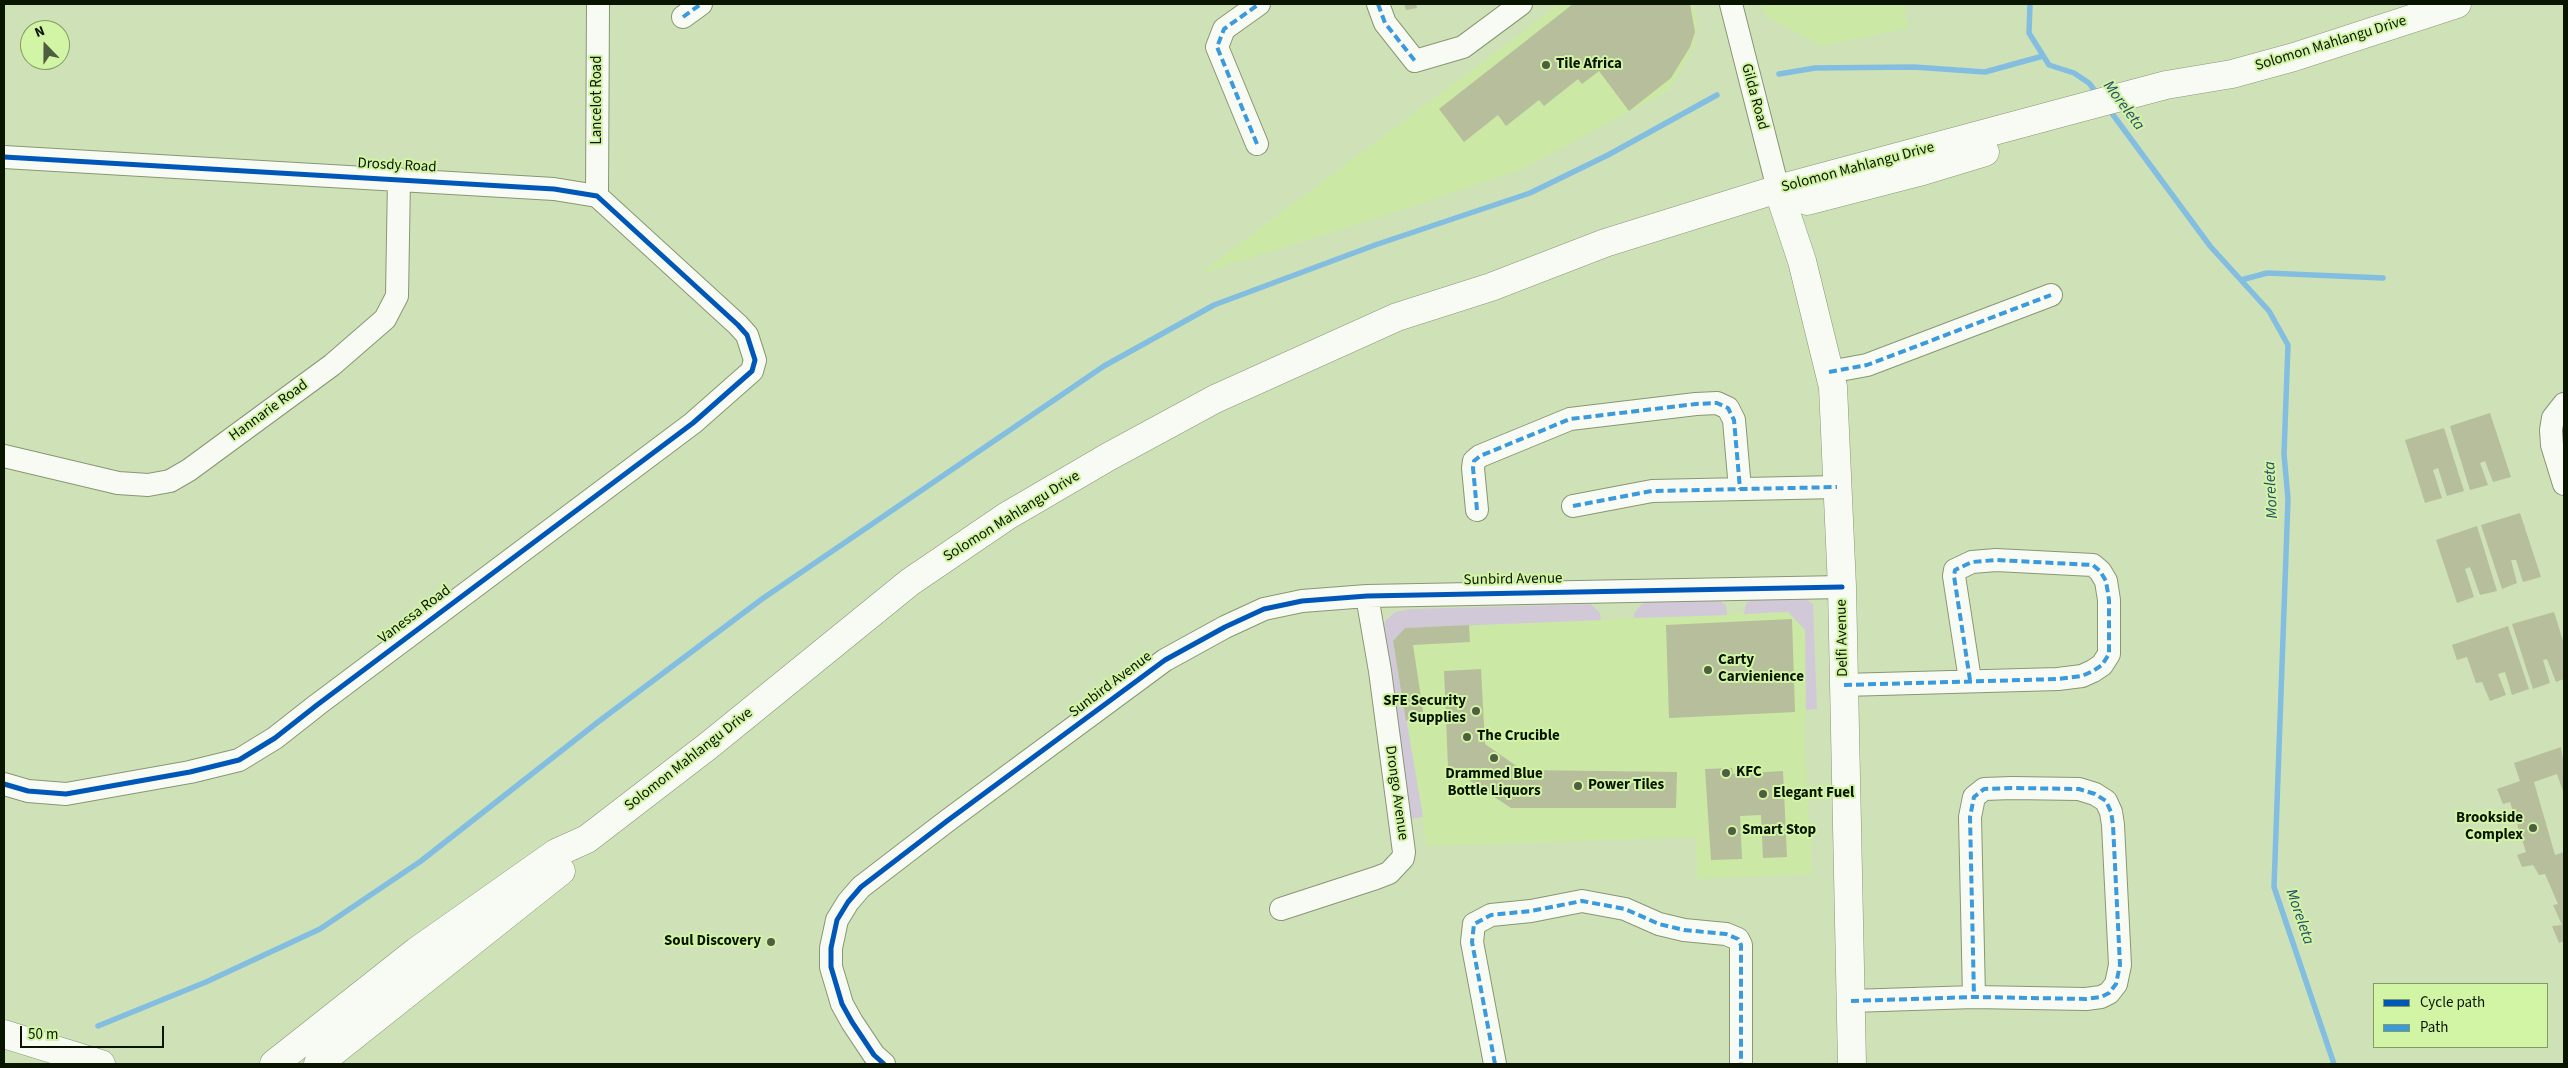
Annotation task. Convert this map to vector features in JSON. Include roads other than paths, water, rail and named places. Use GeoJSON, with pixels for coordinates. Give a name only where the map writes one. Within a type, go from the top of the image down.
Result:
{"type":"FeatureCollection","features":[{"type":"Feature","properties":{"kind":"main road","name":"Solomon Mahlangu Drive"},"geometry":{"type":"LineString","coordinates":[[274,1064],[417,951],[556,853],[587,839],[708,746],[910,582],[1007,516],[1108,456],[1215,399],[1397,317],[1491,286],[1619,256],[1781,198],[1919,172],[2074,117],[2379,31],[2457,4]]}},
{"type":"Feature","properties":{"kind":"main road","name":"Delfi Avenue"},"geometry":{"type":"LineString","coordinates":[[1781,198],[1802,262],[1832,388],[1842,587],[1852,1064]]}},
{"type":"Feature","properties":{"kind":"main road","name":"Solomon Mahlangu Drive"},"geometry":{"type":"LineString","coordinates":[[318,1064],[569,864],[579,854],[587,839]]}},
{"type":"Feature","properties":{"kind":"main road"},"geometry":{"type":"LineString","coordinates":[[4,1034],[96,1063]]}},
{"type":"Feature","properties":{"kind":"main road"},"geometry":{"type":"LineString","coordinates":[[338,1064],[349,1039]]}},
{"type":"Feature","properties":{"kind":"street","name":"Lancelot Road"},"geometry":{"type":"LineString","coordinates":[[597,196],[598,4]]}},
{"type":"Feature","properties":{"kind":"street"},"geometry":{"type":"LineString","coordinates":[[683,17],[701,4]]}},
{"type":"Feature","properties":{"kind":"street"},"geometry":{"type":"LineString","coordinates":[[1257,144],[1217,47],[1224,29],[1258,4]]}},
{"type":"Feature","properties":{"kind":"street"},"geometry":{"type":"LineString","coordinates":[[1378,4],[1385,23],[1415,60],[1463,47],[1521,4]]}},
{"type":"Feature","properties":{"kind":"street","name":"Gilda Road"},"geometry":{"type":"LineString","coordinates":[[1731,4],[1781,198]]}},
{"type":"Feature","properties":{"kind":"street","name":"Drosdy Road"},"geometry":{"type":"LineString","coordinates":[[4,157],[554,189],[597,196]]}},
{"type":"Feature","properties":{"kind":"street","name":"Hannarie Road"},"geometry":{"type":"LineString","coordinates":[[4,456],[118,483],[148,485],[170,481],[189,470],[332,365],[385,319],[397,296],[399,179]]}},
{"type":"Feature","properties":{"kind":"street","name":"Vanessa Road"},"geometry":{"type":"LineString","coordinates":[[4,784],[28,791],[66,794],[190,772],[239,760],[275,738],[721,400],[752,371],[755,360],[747,335],[597,196]]}},
{"type":"Feature","properties":{"kind":"street"},"geometry":{"type":"LineString","coordinates":[[1829,372],[1867,365],[2051,295]]}},
{"type":"Feature","properties":{"kind":"street"},"geometry":{"type":"LineString","coordinates":[[1477,510],[1473,468],[1474,461],[1480,456],[1570,419],[1696,404],[1716,403],[1728,408],[1734,420],[1740,489]]}},
{"type":"Feature","properties":{"kind":"street"},"geometry":{"type":"LineString","coordinates":[[2559,411],[2552,445],[2564,484]]}},
{"type":"Feature","properties":{"kind":"street"},"geometry":{"type":"LineString","coordinates":[[1573,506],[1652,491],[1837,487]]}},
{"type":"Feature","properties":{"kind":"street"},"geometry":{"type":"LineString","coordinates":[[1844,685],[2082,676],[2102,665],[2109,654],[2109,600],[2106,581],[2100,571],[2093,565],[1996,560],[1972,562],[1955,570],[1954,576],[1970,680]]}},
{"type":"Feature","properties":{"kind":"street","name":"Sunbird Avenue"},"geometry":{"type":"LineString","coordinates":[[879,1060],[842,1004],[830,967],[831,948],[837,920],[848,902],[861,888],[1165,660],[1225,627],[1264,610],[1302,601],[1367,596],[1842,587]]}},
{"type":"Feature","properties":{"kind":"street","name":"Drongo Avenue"},"geometry":{"type":"LineString","coordinates":[[1281,909],[1376,878],[1389,872],[1403,858],[1404,852],[1380,671],[1367,596]]}},
{"type":"Feature","properties":{"kind":"street"},"geometry":{"type":"LineString","coordinates":[[1851,1001],[1974,998],[2086,999],[2101,997],[2109,993],[2116,984],[2120,965],[2112,825],[2111,812],[2106,801],[2095,794],[2079,790],[2012,788],[1984,789],[1974,798],[1970,817],[1974,998]]}},
{"type":"Feature","properties":{"kind":"street"},"geometry":{"type":"LineString","coordinates":[[1495,1064],[1472,942],[1474,924],[1492,915],[1531,911],[1582,900],[1625,909],[1659,924],[1684,930],[1726,934],[1738,940],[1741,945],[1742,1064]]}},
{"type":"Feature","properties":{"kind":"waterway","name":"Moreleta"},"geometry":{"type":"LineString","coordinates":[[2030,4],[2029,33],[2049,65],[2074,73],[2089,83],[2098,95]]}},
{"type":"Feature","properties":{"kind":"waterway"},"geometry":{"type":"LineString","coordinates":[[1779,74],[1815,68],[1914,67],[1985,72],[2043,56]]}},
{"type":"Feature","properties":{"kind":"waterway"},"geometry":{"type":"LineString","coordinates":[[98,1026],[206,982],[320,929],[421,861],[598,722],[762,599],[1104,366],[1214,305],[1375,245],[1530,193],[1608,155],[1717,95]]}},
{"type":"Feature","properties":{"kind":"waterway","name":"Moreleta"},"geometry":{"type":"LineString","coordinates":[[2108,108],[2210,246],[2269,311],[2288,345],[2284,454],[2288,499],[2274,887],[2334,1064]]}},
{"type":"Feature","properties":{"kind":"waterway"},"geometry":{"type":"LineString","coordinates":[[2241,280],[2267,273],[2383,278]]}},
{"type":"Feature","properties":{"kind":"place","name":"Tile Africa"},"geometry":{"type":"Point","coordinates":[1546,65]}},
{"type":"Feature","properties":{"kind":"place","name":"Carty Carvienience"},"geometry":{"type":"Point","coordinates":[1708,670]}},
{"type":"Feature","properties":{"kind":"place","name":"SFE Security Supplies"},"geometry":{"type":"Point","coordinates":[1476,711]}},
{"type":"Feature","properties":{"kind":"place","name":"The Crucible"},"geometry":{"type":"Point","coordinates":[1467,737]}},
{"type":"Feature","properties":{"kind":"place","name":"Drammed Blue Bottle Liquors"},"geometry":{"type":"Point","coordinates":[1494,758]}},
{"type":"Feature","properties":{"kind":"place","name":"KFC"},"geometry":{"type":"Point","coordinates":[1726,773]}},
{"type":"Feature","properties":{"kind":"place","name":"Power Tiles"},"geometry":{"type":"Point","coordinates":[1578,786]}},
{"type":"Feature","properties":{"kind":"place","name":"Elegant Fuel"},"geometry":{"type":"Point","coordinates":[1763,794]}},
{"type":"Feature","properties":{"kind":"place","name":"Brookside Complex"},"geometry":{"type":"Point","coordinates":[2533,828]}},
{"type":"Feature","properties":{"kind":"place","name":"Smart Stop"},"geometry":{"type":"Point","coordinates":[1732,831]}},
{"type":"Feature","properties":{"kind":"place","name":"Soul Discovery"},"geometry":{"type":"Point","coordinates":[771,942]}}]}
